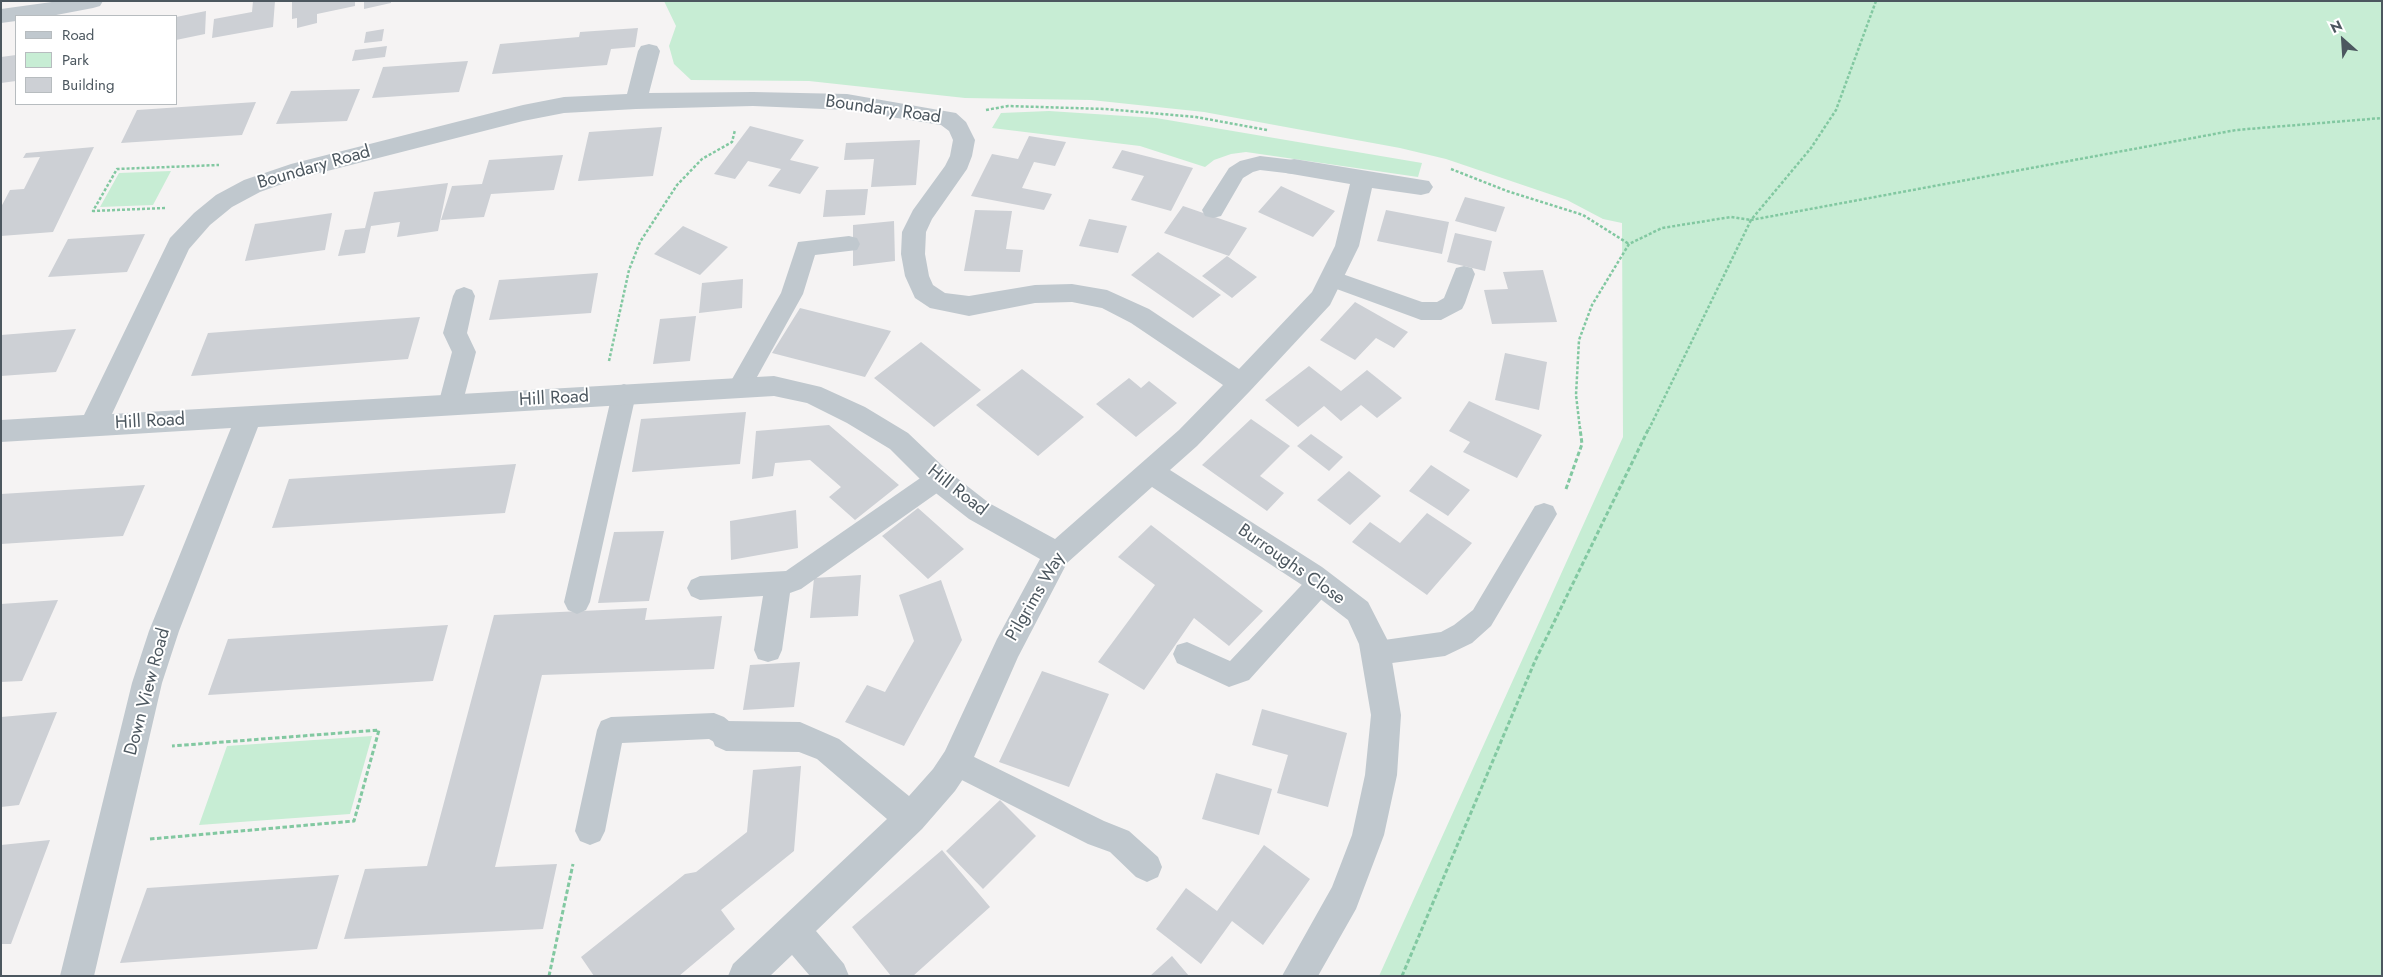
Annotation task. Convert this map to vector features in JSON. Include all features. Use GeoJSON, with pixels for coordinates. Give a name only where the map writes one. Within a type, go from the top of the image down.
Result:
{"type":"FeatureCollection","features":[{"type":"Feature","properties":{"kind":"street"},"geometry":{"type":"LineString","coordinates":[[1,16],[50,6],[93,1]]}},
{"type":"Feature","properties":{"kind":"street"},"geometry":{"type":"LineString","coordinates":[[636,101],[649,51]]}},
{"type":"Feature","properties":{"kind":"street","name":"Boundary Road"},"geometry":{"type":"LineString","coordinates":[[93,425],[179,244],[202,219],[218,206],[252,186],[292,172],[523,113],[564,105],[636,101],[745,99],[847,102],[948,118],[958,127],[964,140],[961,156],[955,168],[921,216],[914,232],[913,254],[917,276],[924,291],[939,301],[968,306],[1035,294],[1072,293],[1107,299],[1140,316],[1241,384]]}},
{"type":"Feature","properties":{"kind":"street"},"geometry":{"type":"LineString","coordinates":[[1294,167],[1421,187]]}},
{"type":"Feature","properties":{"kind":"street","name":"Pilgrims Way"},"geometry":{"type":"LineString","coordinates":[[745,976],[911,818],[956,762],[1006,649],[1057,554],[1151,472],[1241,384],[1321,298],[1348,246],[1363,177]]}},
{"type":"Feature","properties":{"kind":"street","name":"Hill Road"},"geometry":{"type":"LineString","coordinates":[[1,431],[774,386],[812,394],[856,415],[899,440],[938,479],[980,511],[1057,554]]}},
{"type":"Feature","properties":{"kind":"street","name":"Down View Road"},"geometry":{"type":"LineString","coordinates":[[77,976],[147,683],[164,631],[249,417]]}},
{"type":"Feature","properties":{"kind":"street","name":"Burroughs Close"},"geometry":{"type":"LineString","coordinates":[[1151,472],[1321,582],[1358,611],[1374,644],[1386,715],[1381,776],[1368,836],[1344,897],[1299,976]]}},
{"type":"Feature","properties":{"kind":"street"},"geometry":{"type":"LineString","coordinates":[[726,736],[800,737],[828,749],[911,818]]}},
{"type":"Feature","properties":{"kind":"street"},"geometry":{"type":"LineString","coordinates":[[794,931],[832,976]]}},
{"type":"Feature","properties":{"kind":"lane"},"geometry":{"type":"LineString","coordinates":[[1213,210],[1236,173],[1247,166],[1260,163],[1294,167]]}},
{"type":"Feature","properties":{"kind":"lane"},"geometry":{"type":"LineString","coordinates":[[739,388],[792,294],[806,248],[849,244]]}},
{"type":"Feature","properties":{"kind":"lane"},"geometry":{"type":"LineString","coordinates":[[1331,278],[1421,311],[1441,311],[1454,303],[1464,274]]}},
{"type":"Feature","properties":{"kind":"lane"},"geometry":{"type":"LineString","coordinates":[[450,405],[464,352],[455,333],[464,296]]}},
{"type":"Feature","properties":{"kind":"lane"},"geometry":{"type":"LineString","coordinates":[[577,602],[613,395]]}},
{"type":"Feature","properties":{"kind":"lane"},"geometry":{"type":"LineString","coordinates":[[700,588],[778,584],[792,581],[938,479]]}},
{"type":"Feature","properties":{"kind":"lane"},"geometry":{"type":"LineString","coordinates":[[1376,653],[1445,644],[1464,634],[1482,618],[1544,514]]}},
{"type":"Feature","properties":{"kind":"lane"},"geometry":{"type":"LineString","coordinates":[[1187,654],[1229,674],[1239,672],[1321,582]]}},
{"type":"Feature","properties":{"kind":"lane"},"geometry":{"type":"LineString","coordinates":[[768,650],[778,584]]}},
{"type":"Feature","properties":{"kind":"lane"},"geometry":{"type":"LineString","coordinates":[[590,831],[611,730],[714,726],[726,736]]}},
{"type":"Feature","properties":{"kind":"lane"},"geometry":{"type":"LineString","coordinates":[[956,762],[1098,834],[1119,841],[1147,867]]}},
{"type":"Feature","properties":{"kind":"path"},"geometry":{"type":"LineString","coordinates":[[1402,976],[1535,661],[1750,220],[1811,148],[1836,110],[1876,1]]}},
{"type":"Feature","properties":{"kind":"path"},"geometry":{"type":"LineString","coordinates":[[613,395],[629,270],[640,242],[684,178],[702,159],[732,142],[745,99]]}},
{"type":"Feature","properties":{"kind":"path"},"geometry":{"type":"LineString","coordinates":[[1544,514],[1558,510],[1582,444],[1576,394],[1579,340],[1592,305],[1629,244],[1662,228],[1731,217],[1750,220],[2236,130],[2382,118]]}},
{"type":"Feature","properties":{"kind":"path"},"geometry":{"type":"LineString","coordinates":[[218,206],[94,211],[117,169],[223,165]]}},
{"type":"Feature","properties":{"kind":"path"},"geometry":{"type":"LineString","coordinates":[[110,842],[354,821],[379,730],[132,749]]}},
{"type":"Feature","properties":{"kind":"path"},"geometry":{"type":"LineString","coordinates":[[548,976],[576,850],[590,831]]}},
{"type":"Feature","properties":{"kind":"green space"},"geometry":{"type":"Polygon","coordinates":[[[664,1],[2382,1],[2382,976],[1379,976],[1623,437],[1622,223],[1603,219],[1567,200],[1446,159],[1400,148],[1204,112],[1091,100],[965,98],[809,81],[691,80],[674,64],[669,46],[676,26],[664,1]]]}},
{"type":"Feature","properties":{"kind":"green space"},"geometry":{"type":"Polygon","coordinates":[[[1049,111],[1156,118],[1422,163],[1418,177],[1246,152],[1231,154],[1214,160],[1205,167],[1140,146],[992,128],[1001,113],[1049,111]]]}},
{"type":"Feature","properties":{"kind":"green space"},"geometry":{"type":"Polygon","coordinates":[[[171,171],[153,205],[100,207],[119,173],[171,171]]]}},
{"type":"Feature","properties":{"kind":"green space"},"geometry":{"type":"Polygon","coordinates":[[[372,736],[350,814],[199,825],[227,746],[372,736]]]}},
{"type":"Feature","properties":{"kind":"building"},"geometry":{"type":"Polygon","coordinates":[[[253,1],[275,1],[273,27],[212,38],[214,19],[252,12],[253,1]]]}},
{"type":"Feature","properties":{"kind":"building"},"geometry":{"type":"Polygon","coordinates":[[[292,1],[355,1],[355,6],[317,14],[317,23],[297,28],[297,18],[292,19],[292,1]]]}},
{"type":"Feature","properties":{"kind":"building"},"geometry":{"type":"Polygon","coordinates":[[[364,1],[391,1],[391,3],[364,9],[364,1]]]}},
{"type":"Feature","properties":{"kind":"building"},"geometry":{"type":"Polygon","coordinates":[[[206,11],[205,34],[178,40],[178,17],[206,11]]]}},
{"type":"Feature","properties":{"kind":"building"},"geometry":{"type":"Polygon","coordinates":[[[638,28],[635,47],[611,49],[607,65],[492,74],[500,44],[579,37],[580,32],[638,28]]]}},
{"type":"Feature","properties":{"kind":"building"},"geometry":{"type":"Polygon","coordinates":[[[384,29],[382,41],[364,43],[366,32],[384,29]]]}},
{"type":"Feature","properties":{"kind":"building"},"geometry":{"type":"Polygon","coordinates":[[[387,46],[385,57],[352,61],[355,50],[387,46]]]}},
{"type":"Feature","properties":{"kind":"building"},"geometry":{"type":"Polygon","coordinates":[[[15,55],[15,81],[1,83],[1,57],[15,55]]]}},
{"type":"Feature","properties":{"kind":"building"},"geometry":{"type":"Polygon","coordinates":[[[468,61],[459,92],[372,98],[383,67],[468,61]]]}},
{"type":"Feature","properties":{"kind":"building"},"geometry":{"type":"Polygon","coordinates":[[[360,89],[347,121],[276,124],[291,91],[360,89]]]}},
{"type":"Feature","properties":{"kind":"building"},"geometry":{"type":"Polygon","coordinates":[[[256,102],[242,135],[121,143],[137,110],[256,102]]]}},
{"type":"Feature","properties":{"kind":"building"},"geometry":{"type":"Polygon","coordinates":[[[750,126],[804,140],[790,160],[819,167],[800,194],[768,186],[781,169],[748,161],[735,179],[714,174],[750,126]]]}},
{"type":"Feature","properties":{"kind":"building"},"geometry":{"type":"Polygon","coordinates":[[[662,127],[653,176],[578,181],[589,132],[662,127]]]}},
{"type":"Feature","properties":{"kind":"building"},"geometry":{"type":"Polygon","coordinates":[[[1029,136],[1066,142],[1055,166],[1034,162],[1022,188],[1052,194],[1044,210],[971,196],[992,154],[1018,159],[1029,136]]]}},
{"type":"Feature","properties":{"kind":"building"},"geometry":{"type":"Polygon","coordinates":[[[920,140],[916,185],[871,187],[874,159],[844,160],[846,143],[920,140]]]}},
{"type":"Feature","properties":{"kind":"building"},"geometry":{"type":"Polygon","coordinates":[[[94,147],[53,232],[1,236],[1,207],[10,190],[24,189],[40,157],[23,158],[26,153],[94,147]]]}},
{"type":"Feature","properties":{"kind":"building"},"geometry":{"type":"Polygon","coordinates":[[[1122,150],[1193,168],[1171,211],[1131,200],[1144,176],[1112,168],[1122,150]]]}},
{"type":"Feature","properties":{"kind":"building"},"geometry":{"type":"Polygon","coordinates":[[[563,155],[554,190],[491,194],[484,217],[441,220],[452,186],[482,184],[489,160],[563,155]]]}},
{"type":"Feature","properties":{"kind":"building"},"geometry":{"type":"Polygon","coordinates":[[[448,183],[438,231],[397,237],[400,222],[371,226],[365,253],[338,256],[345,230],[365,228],[374,192],[448,183]]]}},
{"type":"Feature","properties":{"kind":"building"},"geometry":{"type":"Polygon","coordinates":[[[1281,186],[1335,211],[1313,237],[1258,212],[1281,186]]]}},
{"type":"Feature","properties":{"kind":"building"},"geometry":{"type":"Polygon","coordinates":[[[868,189],[865,215],[823,217],[826,190],[868,189]]]}},
{"type":"Feature","properties":{"kind":"building"},"geometry":{"type":"Polygon","coordinates":[[[1465,197],[1505,207],[1496,232],[1455,221],[1465,197]]]}},
{"type":"Feature","properties":{"kind":"building"},"geometry":{"type":"Polygon","coordinates":[[[1183,206],[1247,228],[1229,256],[1164,233],[1183,206]]]}},
{"type":"Feature","properties":{"kind":"building"},"geometry":{"type":"Polygon","coordinates":[[[975,210],[1012,211],[1006,249],[1023,250],[1020,272],[964,271],[975,210]]]}},
{"type":"Feature","properties":{"kind":"building"},"geometry":{"type":"Polygon","coordinates":[[[1386,210],[1449,222],[1442,254],[1377,241],[1386,210]]]}},
{"type":"Feature","properties":{"kind":"building"},"geometry":{"type":"Polygon","coordinates":[[[332,213],[325,250],[245,261],[255,224],[332,213]]]}},
{"type":"Feature","properties":{"kind":"building"},"geometry":{"type":"Polygon","coordinates":[[[1089,219],[1127,226],[1118,253],[1079,246],[1089,219]]]}},
{"type":"Feature","properties":{"kind":"building"},"geometry":{"type":"Polygon","coordinates":[[[894,221],[895,261],[853,266],[853,225],[894,221]]]}},
{"type":"Feature","properties":{"kind":"building"},"geometry":{"type":"Polygon","coordinates":[[[683,226],[728,247],[700,275],[654,254],[683,226]]]}},
{"type":"Feature","properties":{"kind":"building"},"geometry":{"type":"Polygon","coordinates":[[[1455,233],[1492,241],[1485,271],[1447,262],[1455,233]]]}},
{"type":"Feature","properties":{"kind":"building"},"geometry":{"type":"Polygon","coordinates":[[[145,234],[127,272],[48,277],[68,239],[145,234]]]}},
{"type":"Feature","properties":{"kind":"building"},"geometry":{"type":"Polygon","coordinates":[[[1158,252],[1221,295],[1193,318],[1131,275],[1158,252]]]}},
{"type":"Feature","properties":{"kind":"building"},"geometry":{"type":"Polygon","coordinates":[[[1227,256],[1257,277],[1232,298],[1202,276],[1227,256]]]}},
{"type":"Feature","properties":{"kind":"building"},"geometry":{"type":"Polygon","coordinates":[[[1543,270],[1557,322],[1492,324],[1484,290],[1508,289],[1503,272],[1543,270]]]}},
{"type":"Feature","properties":{"kind":"building"},"geometry":{"type":"Polygon","coordinates":[[[598,273],[591,313],[489,320],[499,280],[598,273]]]}},
{"type":"Feature","properties":{"kind":"building"},"geometry":{"type":"Polygon","coordinates":[[[743,279],[742,308],[699,313],[702,283],[743,279]]]}},
{"type":"Feature","properties":{"kind":"building"},"geometry":{"type":"Polygon","coordinates":[[[1355,302],[1408,332],[1394,348],[1376,338],[1355,360],[1320,340],[1355,302]]]}},
{"type":"Feature","properties":{"kind":"building"},"geometry":{"type":"Polygon","coordinates":[[[800,308],[891,331],[865,377],[772,353],[800,308]]]}},
{"type":"Feature","properties":{"kind":"building"},"geometry":{"type":"Polygon","coordinates":[[[696,316],[690,361],[653,364],[660,319],[696,316]]]}},
{"type":"Feature","properties":{"kind":"building"},"geometry":{"type":"Polygon","coordinates":[[[420,317],[408,359],[191,376],[208,333],[420,317]]]}},
{"type":"Feature","properties":{"kind":"building"},"geometry":{"type":"Polygon","coordinates":[[[76,329],[56,372],[1,376],[1,335],[76,329]]]}},
{"type":"Feature","properties":{"kind":"building"},"geometry":{"type":"Polygon","coordinates":[[[921,342],[981,390],[934,427],[874,378],[921,342]]]}},
{"type":"Feature","properties":{"kind":"building"},"geometry":{"type":"Polygon","coordinates":[[[1505,353],[1547,362],[1539,410],[1495,400],[1505,353]]]}},
{"type":"Feature","properties":{"kind":"building"},"geometry":{"type":"Polygon","coordinates":[[[1309,366],[1341,391],[1367,370],[1402,398],[1377,418],[1361,405],[1341,421],[1324,406],[1298,427],[1265,400],[1309,366]]]}},
{"type":"Feature","properties":{"kind":"building"},"geometry":{"type":"Polygon","coordinates":[[[1022,369],[1084,417],[1038,456],[976,405],[1022,369]]]}},
{"type":"Feature","properties":{"kind":"building"},"geometry":{"type":"Polygon","coordinates":[[[1129,378],[1141,388],[1149,381],[1177,403],[1136,437],[1096,404],[1129,378]]]}},
{"type":"Feature","properties":{"kind":"building"},"geometry":{"type":"Polygon","coordinates":[[[1469,401],[1542,435],[1517,478],[1463,452],[1470,442],[1449,431],[1469,401]]]}},
{"type":"Feature","properties":{"kind":"building"},"geometry":{"type":"Polygon","coordinates":[[[746,412],[740,464],[632,472],[641,419],[746,412]]]}},
{"type":"Feature","properties":{"kind":"building"},"geometry":{"type":"Polygon","coordinates":[[[1251,419],[1290,446],[1260,476],[1284,493],[1267,511],[1202,465],[1251,419]]]}},
{"type":"Feature","properties":{"kind":"building"},"geometry":{"type":"Polygon","coordinates":[[[829,425],[899,485],[855,520],[829,497],[841,487],[810,460],[775,463],[773,476],[752,479],[756,431],[829,425]]]}},
{"type":"Feature","properties":{"kind":"building"},"geometry":{"type":"Polygon","coordinates":[[[1311,434],[1343,457],[1329,471],[1297,446],[1311,434]]]}},
{"type":"Feature","properties":{"kind":"building"},"geometry":{"type":"Polygon","coordinates":[[[516,464],[505,513],[272,528],[289,479],[516,464]]]}},
{"type":"Feature","properties":{"kind":"building"},"geometry":{"type":"Polygon","coordinates":[[[1431,465],[1470,490],[1448,516],[1409,491],[1431,465]]]}},
{"type":"Feature","properties":{"kind":"building"},"geometry":{"type":"Polygon","coordinates":[[[1349,471],[1381,496],[1350,525],[1317,500],[1349,471]]]}},
{"type":"Feature","properties":{"kind":"building"},"geometry":{"type":"Polygon","coordinates":[[[145,485],[123,536],[1,544],[1,494],[145,485]]]}},
{"type":"Feature","properties":{"kind":"building"},"geometry":{"type":"Polygon","coordinates":[[[918,508],[964,549],[928,579],[882,536],[918,508]]]}},
{"type":"Feature","properties":{"kind":"building"},"geometry":{"type":"Polygon","coordinates":[[[796,510],[798,548],[731,560],[730,521],[796,510]]]}},
{"type":"Feature","properties":{"kind":"building"},"geometry":{"type":"Polygon","coordinates":[[[1427,513],[1472,543],[1427,595],[1352,542],[1370,522],[1400,543],[1427,513]]]}},
{"type":"Feature","properties":{"kind":"building"},"geometry":{"type":"Polygon","coordinates":[[[1151,525],[1263,611],[1229,646],[1194,618],[1144,690],[1098,662],[1155,585],[1118,557],[1151,525]]]}},
{"type":"Feature","properties":{"kind":"building"},"geometry":{"type":"Polygon","coordinates":[[[664,531],[649,601],[598,603],[614,532],[664,531]]]}},
{"type":"Feature","properties":{"kind":"building"},"geometry":{"type":"Polygon","coordinates":[[[861,575],[858,616],[810,618],[814,578],[861,575]]]}},
{"type":"Feature","properties":{"kind":"building"},"geometry":{"type":"Polygon","coordinates":[[[941,580],[962,640],[904,746],[845,722],[867,685],[885,692],[914,641],[899,595],[941,580]]]}},
{"type":"Feature","properties":{"kind":"building"},"geometry":{"type":"Polygon","coordinates":[[[58,600],[22,681],[1,682],[1,604],[58,600]]]}},
{"type":"Feature","properties":{"kind":"building"},"geometry":{"type":"Polygon","coordinates":[[[647,608],[645,620],[722,616],[714,669],[542,675],[495,867],[557,864],[543,929],[344,939],[365,869],[427,866],[494,615],[647,608]]]}},
{"type":"Feature","properties":{"kind":"building"},"geometry":{"type":"Polygon","coordinates":[[[448,625],[433,681],[208,695],[228,639],[448,625]]]}},
{"type":"Feature","properties":{"kind":"building"},"geometry":{"type":"Polygon","coordinates":[[[800,662],[794,707],[743,710],[750,665],[800,662]]]}},
{"type":"Feature","properties":{"kind":"building"},"geometry":{"type":"Polygon","coordinates":[[[1042,671],[1109,694],[1069,787],[999,762],[1042,671]]]}},
{"type":"Feature","properties":{"kind":"building"},"geometry":{"type":"Polygon","coordinates":[[[1262,709],[1347,733],[1328,807],[1277,793],[1288,755],[1252,745],[1262,709]]]}},
{"type":"Feature","properties":{"kind":"building"},"geometry":{"type":"Polygon","coordinates":[[[57,712],[19,805],[1,807],[1,717],[57,712]]]}},
{"type":"Feature","properties":{"kind":"building"},"geometry":{"type":"Polygon","coordinates":[[[801,766],[794,851],[721,910],[735,929],[679,976],[594,976],[581,957],[685,874],[696,872],[747,832],[753,770],[801,766]]]}},
{"type":"Feature","properties":{"kind":"building"},"geometry":{"type":"Polygon","coordinates":[[[1216,773],[1272,789],[1259,835],[1202,819],[1216,773]]]}},
{"type":"Feature","properties":{"kind":"building"},"geometry":{"type":"Polygon","coordinates":[[[1000,800],[1036,836],[983,889],[946,851],[1000,800]]]}},
{"type":"Feature","properties":{"kind":"building"},"geometry":{"type":"Polygon","coordinates":[[[50,840],[11,944],[1,944],[1,845],[50,840]]]}},
{"type":"Feature","properties":{"kind":"building"},"geometry":{"type":"Polygon","coordinates":[[[1264,845],[1310,879],[1263,945],[1232,921],[1201,964],[1156,929],[1186,888],[1217,911],[1264,845]]]}},
{"type":"Feature","properties":{"kind":"building"},"geometry":{"type":"Polygon","coordinates":[[[942,850],[990,907],[913,976],[891,976],[852,927],[942,850]]]}},
{"type":"Feature","properties":{"kind":"building"},"geometry":{"type":"Polygon","coordinates":[[[339,875],[317,949],[120,963],[147,888],[339,875]]]}},
{"type":"Feature","properties":{"kind":"building"},"geometry":{"type":"Polygon","coordinates":[[[1172,956],[1189,976],[1150,976],[1172,956]]]}}]}
